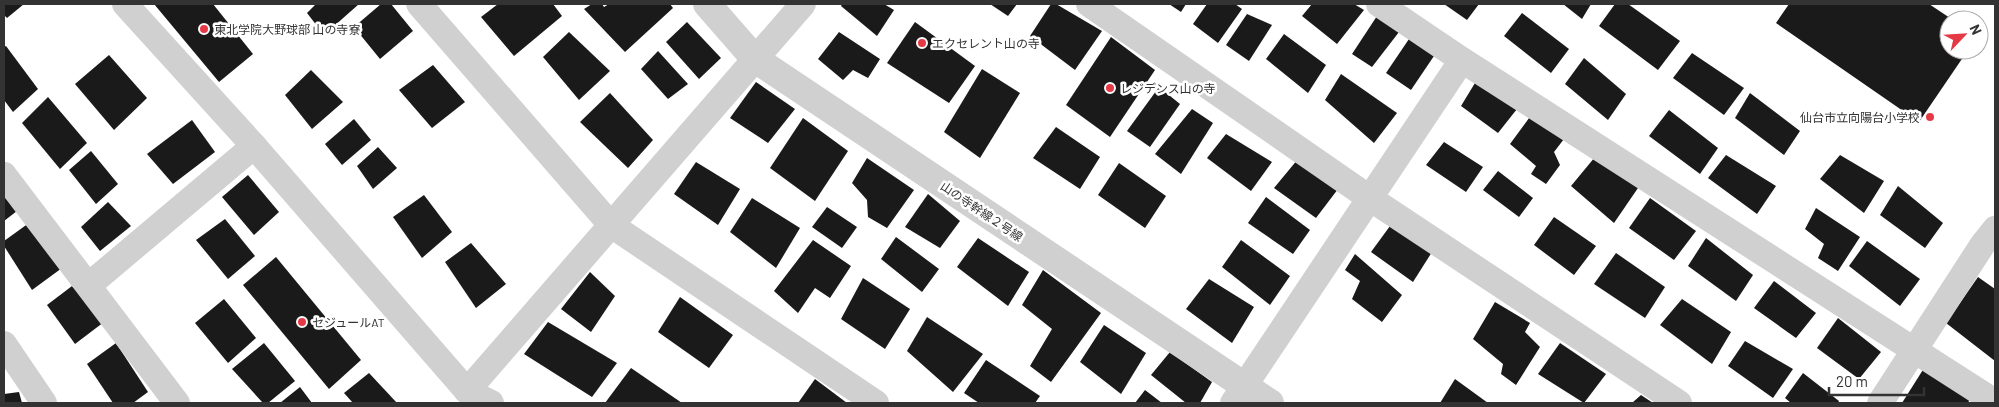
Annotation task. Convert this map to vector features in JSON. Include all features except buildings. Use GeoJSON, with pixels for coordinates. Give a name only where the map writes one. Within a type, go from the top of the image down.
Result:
{"type":"FeatureCollection","features":[{"type":"Feature","properties":{"kind":"street"},"geometry":{"type":"LineString","coordinates":[[125,4],[254,146],[467,391],[491,403]]}},
{"type":"Feature","properties":{"kind":"street"},"geometry":{"type":"LineString","coordinates":[[419,4],[611,225],[876,403]]}},
{"type":"Feature","properties":{"kind":"street","name":"山の寺幹線２号線"},"geometry":{"type":"LineString","coordinates":[[708,4],[756,59],[1238,395],[1270,403]]}},
{"type":"Feature","properties":{"kind":"street"},"geometry":{"type":"LineString","coordinates":[[467,391],[803,4]]}},
{"type":"Feature","properties":{"kind":"street"},"geometry":{"type":"LineString","coordinates":[[1089,4],[1372,199],[1679,403]]}},
{"type":"Feature","properties":{"kind":"street"},"geometry":{"type":"LineString","coordinates":[[1379,4],[1462,60],[1995,402]]}},
{"type":"Feature","properties":{"kind":"street"},"geometry":{"type":"LineString","coordinates":[[1238,395],[1372,199],[1462,60]]}},
{"type":"Feature","properties":{"kind":"street"},"geometry":{"type":"LineString","coordinates":[[89,285],[254,146]]}},
{"type":"Feature","properties":{"kind":"street"},"geometry":{"type":"LineString","coordinates":[[4,175],[89,285],[176,403]]}},
{"type":"Feature","properties":{"kind":"street"},"geometry":{"type":"LineString","coordinates":[[1880,403],[1915,349],[1991,242]]}},
{"type":"Feature","properties":{"kind":"street"},"geometry":{"type":"LineString","coordinates":[[4,344],[44,403]]}},
{"type":"Feature","properties":{"kind":"place","name":"東北学院大野球部 山の寺寮"},"geometry":{"type":"Point","coordinates":[204,29]}},
{"type":"Feature","properties":{"kind":"place","name":"エクセレント山の寺"},"geometry":{"type":"Point","coordinates":[922,43]}},
{"type":"Feature","properties":{"kind":"place","name":"レジデンス山の寺"},"geometry":{"type":"Point","coordinates":[1110,88]}},
{"type":"Feature","properties":{"kind":"place","name":"仙台市立向陽台小学校"},"geometry":{"type":"Point","coordinates":[1930,117]}},
{"type":"Feature","properties":{"kind":"place","name":"セジュールAT"},"geometry":{"type":"Point","coordinates":[302,322]}}]}
